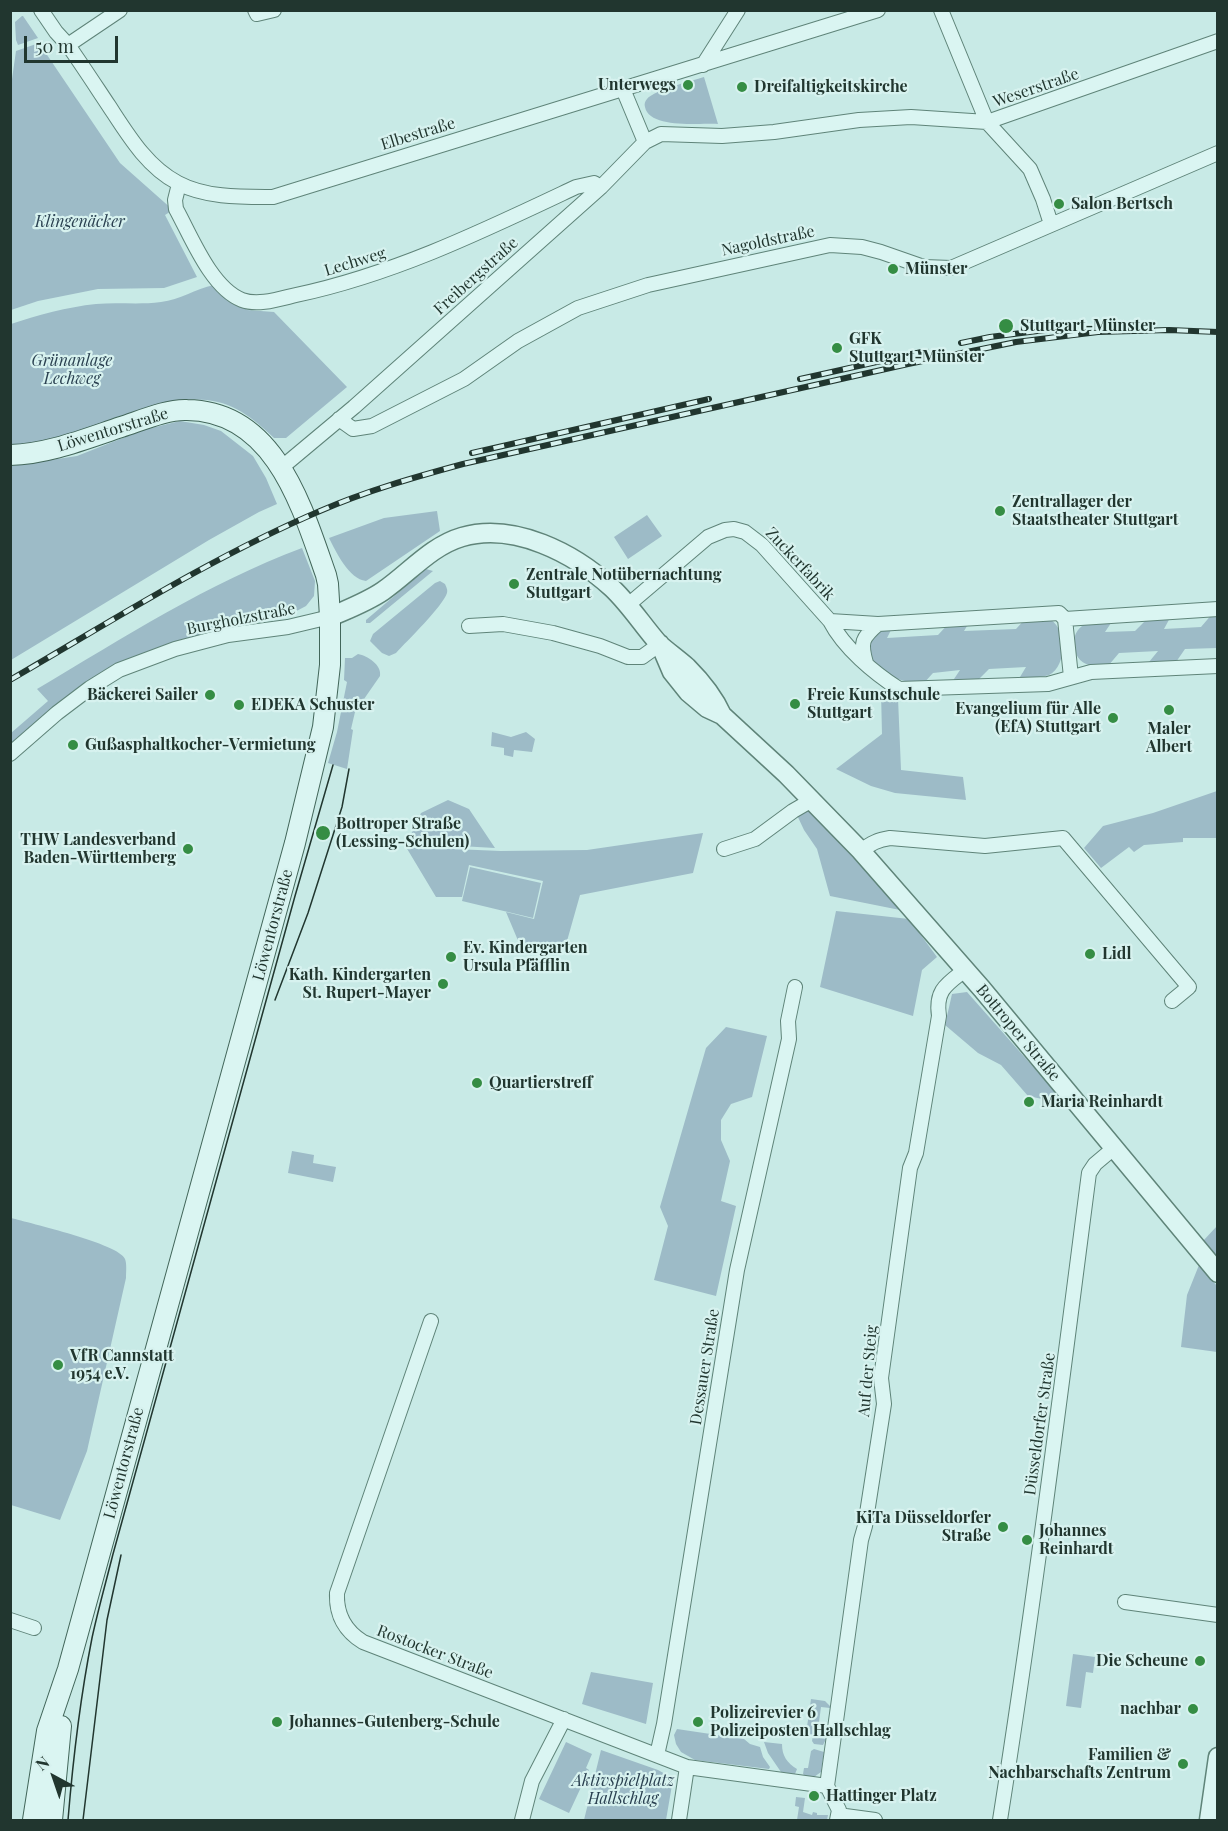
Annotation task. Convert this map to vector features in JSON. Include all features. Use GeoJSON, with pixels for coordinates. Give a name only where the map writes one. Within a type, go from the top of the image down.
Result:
{"type":"FeatureCollection","features":[{"type":"Feature","properties":{"kind":"main road","name":"Löwentorstraße"},"geometry":{"type":"LineString","coordinates":[[10,455],[44,451],[185,410],[223,416],[240,425],[266,446],[281,468],[305,519],[326,575],[330,618],[330,665],[322,727],[295,843],[68,1669],[48,1731],[33,1821]]}},
{"type":"Feature","properties":{"kind":"main road","name":"Löwentorstraße"},"geometry":{"type":"LineString","coordinates":[[52,1821],[59,1735],[68,1669]]}},
{"type":"Feature","properties":{"kind":"street","name":"Elbestraße"},"geometry":{"type":"LineString","coordinates":[[41,10],[68,45],[134,144],[159,171],[179,184],[207,193],[237,197],[273,197],[878,10]]}},
{"type":"Feature","properties":{"kind":"street"},"geometry":{"type":"LineString","coordinates":[[68,45],[120,10]]}},
{"type":"Feature","properties":{"kind":"street"},"geometry":{"type":"LineString","coordinates":[[255,10],[257,14],[274,10]]}},
{"type":"Feature","properties":{"kind":"street"},"geometry":{"type":"LineString","coordinates":[[703,65],[738,10]]}},
{"type":"Feature","properties":{"kind":"street"},"geometry":{"type":"LineString","coordinates":[[941,10],[987,122],[1030,169],[1051,224]]}},
{"type":"Feature","properties":{"kind":"street","name":"Weserstraße"},"geometry":{"type":"LineString","coordinates":[[645,142],[661,134],[722,136],[774,132],[859,120],[911,117],[987,122],[1218,41]]}},
{"type":"Feature","properties":{"kind":"street"},"geometry":{"type":"LineString","coordinates":[[623,89],[645,142]]}},
{"type":"Feature","properties":{"kind":"street","name":"Freibergstraße"},"geometry":{"type":"LineString","coordinates":[[281,468],[601,187],[645,142]]}},
{"type":"Feature","properties":{"kind":"street","name":"Nagoldstraße"},"geometry":{"type":"LineString","coordinates":[[339,419],[353,429],[372,426],[464,378],[518,341],[579,308],[648,285],[830,245],[862,247],[924,267],[951,268],[1218,153]]}},
{"type":"Feature","properties":{"kind":"street","name":"Lechweg"},"geometry":{"type":"LineString","coordinates":[[179,184],[175,200],[176,209],[209,269],[233,295],[252,302],[275,300],[331,288],[401,265],[466,239],[576,187],[594,183],[601,187]]}},
{"type":"Feature","properties":{"kind":"street","name":"Zuckerfabrik"},"geometry":{"type":"LineString","coordinates":[[628,605],[708,537],[734,529],[745,532],[762,545],[866,664],[880,677],[899,689],[1048,684],[1091,672],[1218,666]]}},
{"type":"Feature","properties":{"kind":"street","name":"Bottroper Straße"},"geometry":{"type":"LineString","coordinates":[[330,618],[383,592],[441,546],[463,536],[485,533],[518,536],[551,548],[576,561],[612,588],[628,605],[660,644],[677,679],[707,708],[722,715],[812,800],[861,851],[965,970],[1218,1273]]}},
{"type":"Feature","properties":{"kind":"street","name":"Zuckerfabrik"},"geometry":{"type":"LineString","coordinates":[[830,621],[878,624],[1059,613],[1065,619],[1218,609]]}},
{"type":"Feature","properties":{"kind":"street","name":"Burgholzstraße"},"geometry":{"type":"LineString","coordinates":[[10,754],[57,713],[119,670],[176,648],[228,635],[288,627],[330,618]]}},
{"type":"Feature","properties":{"kind":"street"},"geometry":{"type":"LineString","coordinates":[[1065,619],[1071,677]]}},
{"type":"Feature","properties":{"kind":"street"},"geometry":{"type":"LineString","coordinates":[[469,626],[503,624],[553,633],[600,646],[628,657],[642,657],[660,644]]}},
{"type":"Feature","properties":{"kind":"street"},"geometry":{"type":"LineString","coordinates":[[866,664],[862,645],[865,636],[878,624]]}},
{"type":"Feature","properties":{"kind":"street"},"geometry":{"type":"LineString","coordinates":[[724,849],[755,839],[812,800]]}},
{"type":"Feature","properties":{"kind":"street"},"geometry":{"type":"LineString","coordinates":[[861,851],[872,843],[890,838],[985,846],[1063,838],[1189,987],[1172,1001]]}},
{"type":"Feature","properties":{"kind":"street","name":"Auf der Steig"},"geometry":{"type":"LineString","coordinates":[[827,1786],[861,1540],[884,1404],[881,1378],[910,1168],[916,1153],[939,1016],[939,996],[942,988],[965,970]]}},
{"type":"Feature","properties":{"kind":"street","name":"Dessauer Straße"},"geometry":{"type":"LineString","coordinates":[[657,1755],[664,1724],[737,1270],[789,1039],[788,1021],[795,987]]}},
{"type":"Feature","properties":{"kind":"street","name":"Düsseldorfer Straße"},"geometry":{"type":"LineString","coordinates":[[1000,1821],[1039,1556],[1089,1173],[1095,1164],[1114,1148]]}},
{"type":"Feature","properties":{"kind":"street","name":"Rostocker Straße"},"geometry":{"type":"LineString","coordinates":[[431,1321],[336,1593],[339,1615],[353,1635],[363,1642],[687,1767],[827,1786]]}},
{"type":"Feature","properties":{"kind":"street"},"geometry":{"type":"LineString","coordinates":[[1125,1602],[1218,1615]]}},
{"type":"Feature","properties":{"kind":"street"},"geometry":{"type":"LineString","coordinates":[[10,1620],[34,1628]]}},
{"type":"Feature","properties":{"kind":"street"},"geometry":{"type":"LineString","coordinates":[[522,1821],[532,1781],[564,1719]]}},
{"type":"Feature","properties":{"kind":"street"},"geometry":{"type":"LineString","coordinates":[[1209,1821],[1218,1757]]}},
{"type":"Feature","properties":{"kind":"street"},"geometry":{"type":"LineString","coordinates":[[679,1821],[687,1767]]}},
{"type":"Feature","properties":{"kind":"street"},"geometry":{"type":"LineString","coordinates":[[827,1786],[839,1810],[838,1818],[875,1821]]}},
{"type":"Feature","properties":{"kind":"green space"},"geometry":{"type":"Polygon","coordinates":[[[22,16],[38,38],[18,45],[15,22],[22,16]]]}},
{"type":"Feature","properties":{"kind":"green space","name":"Klingenäcker"},"geometry":{"type":"Polygon","coordinates":[[[39,43],[120,163],[173,210],[165,215],[197,277],[164,288],[98,289],[38,301],[11,310],[11,86],[16,51],[39,43]]]}},
{"type":"Feature","properties":{"kind":"green space"},"geometry":{"type":"Polygon","coordinates":[[[704,77],[718,124],[665,122],[649,114],[645,104],[651,96],[665,89],[704,77]]]}},
{"type":"Feature","properties":{"kind":"green space","name":"Grünanlage Lechweg"},"geometry":{"type":"Polygon","coordinates":[[[214,285],[247,310],[274,312],[347,387],[286,438],[274,438],[252,419],[230,406],[206,400],[192,400],[176,401],[51,440],[11,446],[11,324],[85,305],[168,301],[214,285]]]}},
{"type":"Feature","properties":{"kind":"green space"},"geometry":{"type":"Polygon","coordinates":[[[180,421],[204,425],[221,431],[253,456],[277,504],[209,540],[11,660],[11,466],[77,456],[143,430],[180,421]]]}},
{"type":"Feature","properties":{"kind":"green space"},"geometry":{"type":"Polygon","coordinates":[[[437,511],[440,531],[366,581],[349,570],[329,538],[384,518],[437,511]]]}},
{"type":"Feature","properties":{"kind":"green space"},"geometry":{"type":"Polygon","coordinates":[[[647,515],[662,536],[628,559],[614,537],[647,515]]]}},
{"type":"Feature","properties":{"kind":"green space"},"geometry":{"type":"Polygon","coordinates":[[[302,548],[315,581],[314,596],[306,606],[289,615],[226,628],[141,654],[107,670],[54,706],[55,708],[11,747],[11,733],[48,701],[37,689],[200,595],[267,562],[302,548]]]}},
{"type":"Feature","properties":{"kind":"green space"},"geometry":{"type":"Polygon","coordinates":[[[426,569],[433,571],[370,623],[366,623],[366,620],[426,569]]]}},
{"type":"Feature","properties":{"kind":"green space"},"geometry":{"type":"Polygon","coordinates":[[[440,581],[445,584],[447,592],[439,606],[396,653],[389,656],[382,653],[370,641],[373,634],[440,581]]]}},
{"type":"Feature","properties":{"kind":"green space"},"geometry":{"type":"Polygon","coordinates":[[[1213,613],[1217,613],[1217,648],[1185,649],[1176,662],[1149,662],[1158,651],[1119,653],[1108,666],[1093,666],[1083,662],[1075,652],[1076,634],[1085,624],[1095,621],[1113,620],[1105,632],[1135,631],[1148,618],[1171,616],[1164,629],[1201,627],[1213,613]]]}},
{"type":"Feature","properties":{"kind":"green space"},"geometry":{"type":"Polygon","coordinates":[[[1027,617],[1047,618],[1054,622],[1058,629],[1063,646],[1062,655],[1060,663],[1049,675],[1020,677],[1026,667],[989,669],[978,680],[952,682],[960,670],[933,673],[923,684],[887,675],[879,670],[870,656],[869,644],[878,629],[893,626],[887,638],[938,635],[950,622],[970,621],[964,631],[1016,629],[1027,617]]]}},
{"type":"Feature","properties":{"kind":"green space"},"geometry":{"type":"Polygon","coordinates":[[[358,654],[366,657],[379,668],[380,676],[355,712],[347,769],[328,763],[347,682],[344,680],[345,658],[352,658],[358,654]]]}},
{"type":"Feature","properties":{"kind":"green space"},"geometry":{"type":"Polygon","coordinates":[[[881,692],[898,698],[901,770],[963,777],[966,800],[895,793],[871,786],[836,769],[882,734],[881,692]]]}},
{"type":"Feature","properties":{"kind":"green space"},"geometry":{"type":"Polygon","coordinates":[[[492,732],[511,737],[526,732],[535,739],[532,752],[514,750],[513,757],[504,755],[504,748],[491,746],[492,732]]]}},
{"type":"Feature","properties":{"kind":"green space"},"geometry":{"type":"Polygon","coordinates":[[[1217,791],[1217,838],[1183,838],[1183,842],[1144,845],[1134,852],[1129,847],[1101,868],[1084,848],[1103,826],[1153,813],[1217,791]]]}},
{"type":"Feature","properties":{"kind":"green space"},"geometry":{"type":"Polygon","coordinates":[[[448,800],[469,809],[495,848],[407,843],[421,813],[448,800]]]}},
{"type":"Feature","properties":{"kind":"green space"},"geometry":{"type":"Polygon","coordinates":[[[812,806],[900,910],[830,896],[817,849],[796,813],[812,806]]]}},
{"type":"Feature","properties":{"kind":"green space"},"geometry":{"type":"Polygon","coordinates":[[[703,833],[693,873],[580,895],[567,941],[522,950],[506,912],[534,919],[543,881],[469,865],[462,897],[436,897],[406,847],[501,851],[587,850],[703,833]]]}},
{"type":"Feature","properties":{"kind":"green space"},"geometry":{"type":"Polygon","coordinates":[[[470,867],[541,883],[533,918],[462,901],[470,867]]]}},
{"type":"Feature","properties":{"kind":"green space"},"geometry":{"type":"Polygon","coordinates":[[[836,911],[909,919],[937,957],[922,970],[913,1016],[820,987],[836,911]]]}},
{"type":"Feature","properties":{"kind":"green space"},"geometry":{"type":"Polygon","coordinates":[[[967,992],[1066,1104],[1028,1096],[1001,1065],[978,1053],[945,1025],[952,994],[967,992]]]}},
{"type":"Feature","properties":{"kind":"green space"},"geometry":{"type":"Polygon","coordinates":[[[726,1027],[767,1036],[752,1097],[731,1104],[721,1120],[721,1140],[730,1161],[721,1201],[736,1206],[716,1296],[654,1280],[668,1226],[660,1207],[706,1048],[726,1027]]]}},
{"type":"Feature","properties":{"kind":"green space"},"geometry":{"type":"Polygon","coordinates":[[[292,1151],[314,1155],[313,1163],[336,1167],[333,1182],[288,1173],[292,1151]]]}},
{"type":"Feature","properties":{"kind":"green space","name":"VfR Cannstatt 1954 e.V."},"geometry":{"type":"Polygon","coordinates":[[[11,1218],[108,1247],[119,1253],[126,1263],[126,1278],[87,1451],[60,1520],[11,1505],[11,1218]]]}},
{"type":"Feature","properties":{"kind":"green space"},"geometry":{"type":"Polygon","coordinates":[[[1217,1226],[1217,1259],[1203,1241],[1217,1226]]]}},
{"type":"Feature","properties":{"kind":"green space"},"geometry":{"type":"Polygon","coordinates":[[[1199,1265],[1217,1286],[1217,1352],[1181,1347],[1187,1295],[1199,1265]]]}},
{"type":"Feature","properties":{"kind":"green space"},"geometry":{"type":"Polygon","coordinates":[[[1073,1654],[1095,1657],[1093,1673],[1086,1672],[1081,1708],[1066,1706],[1073,1654]]]}},
{"type":"Feature","properties":{"kind":"green space"},"geometry":{"type":"Polygon","coordinates":[[[591,1672],[653,1683],[646,1724],[582,1704],[591,1672]]]}},
{"type":"Feature","properties":{"kind":"green space"},"geometry":{"type":"Polygon","coordinates":[[[811,1699],[825,1701],[830,1706],[830,1708],[821,1707],[817,1737],[826,1739],[823,1745],[814,1744],[813,1736],[806,1734],[811,1699]]]}},
{"type":"Feature","properties":{"kind":"green space"},"geometry":{"type":"Polygon","coordinates":[[[677,1729],[744,1739],[760,1747],[770,1767],[769,1769],[695,1760],[681,1752],[676,1744],[674,1735],[677,1729]]]}},
{"type":"Feature","properties":{"kind":"green space"},"geometry":{"type":"Polygon","coordinates":[[[566,1742],[592,1754],[586,1768],[589,1770],[569,1813],[539,1799],[566,1742]]]}},
{"type":"Feature","properties":{"kind":"green space"},"geometry":{"type":"Polygon","coordinates":[[[764,1742],[782,1744],[786,1759],[797,1769],[795,1774],[781,1772],[768,1753],[764,1742]]]}},
{"type":"Feature","properties":{"kind":"green space"},"geometry":{"type":"Polygon","coordinates":[[[814,1749],[824,1752],[821,1772],[814,1777],[805,1776],[804,1768],[808,1768],[811,1751],[814,1749]]]}},
{"type":"Feature","properties":{"kind":"green space","name":"Aktivspielplatz Hallschlag"},"geometry":{"type":"Polygon","coordinates":[[[601,1750],[667,1775],[672,1785],[666,1820],[584,1820],[601,1750]]]}},
{"type":"Feature","properties":{"kind":"green space"},"geometry":{"type":"Polygon","coordinates":[[[796,1797],[805,1798],[803,1812],[812,1815],[813,1812],[817,1815],[828,1815],[827,1820],[797,1820],[799,1807],[795,1806],[796,1797]]]}},
{"type":"Feature","properties":{"kind":"tram line"},"geometry":{"type":"LineString","coordinates":[[68,1820],[80,1706],[99,1606],[333,765]]}},
{"type":"Feature","properties":{"kind":"tram line"},"geometry":{"type":"LineString","coordinates":[[275,1000],[308,913],[342,807],[349,769]]}},
{"type":"Feature","properties":{"kind":"tram line"},"geometry":{"type":"LineString","coordinates":[[83,1820],[107,1620],[121,1555]]}},
{"type":"Feature","properties":{"kind":"railway"},"geometry":{"type":"LineString","coordinates":[[961,343],[1053,329]]}},
{"type":"Feature","properties":{"kind":"railway"},"geometry":{"type":"LineString","coordinates":[[10,680],[201,569],[280,529],[337,504],[427,474],[908,364],[1016,342],[1098,332],[1169,330],[1218,332]]}},
{"type":"Feature","properties":{"kind":"railway"},"geometry":{"type":"LineString","coordinates":[[800,379],[926,351]]}},
{"type":"Feature","properties":{"kind":"railway"},"geometry":{"type":"LineString","coordinates":[[472,453],[709,399]]}},
{"type":"Feature","properties":{"kind":"place","name":"Unterwegs"},"geometry":{"type":"Point","coordinates":[688,85]}},
{"type":"Feature","properties":{"kind":"place","name":"Dreifaltigkeitskirche"},"geometry":{"type":"Point","coordinates":[742,87]}},
{"type":"Feature","properties":{"kind":"place","name":"Salon Bertsch"},"geometry":{"type":"Point","coordinates":[1059,204]}},
{"type":"Feature","properties":{"kind":"place","name":"Münster"},"geometry":{"type":"Point","coordinates":[893,269]}},
{"type":"Feature","properties":{"kind":"place","name":"Stuttgart-Münster"},"geometry":{"type":"Point","coordinates":[1006,326]}},
{"type":"Feature","properties":{"kind":"place","name":"GFK Stuttgart-Münster"},"geometry":{"type":"Point","coordinates":[837,348]}},
{"type":"Feature","properties":{"kind":"place","name":"Zentrallager der Staatstheater Stuttgart"},"geometry":{"type":"Point","coordinates":[1000,511]}},
{"type":"Feature","properties":{"kind":"place","name":"Zentrale Notübernachtung Stuttgart"},"geometry":{"type":"Point","coordinates":[514,584]}},
{"type":"Feature","properties":{"kind":"place","name":"Bäckerei Sailer"},"geometry":{"type":"Point","coordinates":[210,695]}},
{"type":"Feature","properties":{"kind":"place","name":"Freie Kunstschule Stuttgart"},"geometry":{"type":"Point","coordinates":[795,704]}},
{"type":"Feature","properties":{"kind":"place","name":"EDEKA Schuster"},"geometry":{"type":"Point","coordinates":[239,705]}},
{"type":"Feature","properties":{"kind":"place","name":"Maler Albert"},"geometry":{"type":"Point","coordinates":[1169,710]}},
{"type":"Feature","properties":{"kind":"place","name":"Evangelium für Alle (EfA) Stuttgart"},"geometry":{"type":"Point","coordinates":[1113,718]}},
{"type":"Feature","properties":{"kind":"place","name":"Gußasphaltkocher-Vermietung"},"geometry":{"type":"Point","coordinates":[73,745]}},
{"type":"Feature","properties":{"kind":"place","name":"Bottroper Straße (Lessing-Schulen)"},"geometry":{"type":"Point","coordinates":[323,833]}},
{"type":"Feature","properties":{"kind":"place","name":"THW Landesverband Baden-Württemberg"},"geometry":{"type":"Point","coordinates":[188,849]}},
{"type":"Feature","properties":{"kind":"place","name":"Lidl"},"geometry":{"type":"Point","coordinates":[1090,954]}},
{"type":"Feature","properties":{"kind":"place","name":"Ev. Kindergarten Ursula Pfäfflin"},"geometry":{"type":"Point","coordinates":[451,957]}},
{"type":"Feature","properties":{"kind":"place","name":"Kath. Kindergarten St. Rupert-Mayer"},"geometry":{"type":"Point","coordinates":[443,984]}},
{"type":"Feature","properties":{"kind":"place","name":"Quartierstreff"},"geometry":{"type":"Point","coordinates":[477,1083]}},
{"type":"Feature","properties":{"kind":"place","name":"Maria Reinhardt"},"geometry":{"type":"Point","coordinates":[1029,1102]}},
{"type":"Feature","properties":{"kind":"place","name":"VfR Cannstatt 1954 e.V."},"geometry":{"type":"Point","coordinates":[58,1365]}},
{"type":"Feature","properties":{"kind":"place","name":"KiTa Düsseldorfer Straße"},"geometry":{"type":"Point","coordinates":[1003,1527]}},
{"type":"Feature","properties":{"kind":"place","name":"Johannes Reinhardt"},"geometry":{"type":"Point","coordinates":[1027,1540]}},
{"type":"Feature","properties":{"kind":"place","name":"Die Scheune"},"geometry":{"type":"Point","coordinates":[1200,1661]}},
{"type":"Feature","properties":{"kind":"place","name":"nachbar"},"geometry":{"type":"Point","coordinates":[1193,1709]}},
{"type":"Feature","properties":{"kind":"place","name":"Johannes-Gutenberg-Schule"},"geometry":{"type":"Point","coordinates":[277,1722]}},
{"type":"Feature","properties":{"kind":"place","name":"Polizeirevier 6 Polizeiposten Hallschlag"},"geometry":{"type":"Point","coordinates":[698,1722]}},
{"type":"Feature","properties":{"kind":"place","name":"Familien & Nachbarschafts Zentrum"},"geometry":{"type":"Point","coordinates":[1183,1764]}},
{"type":"Feature","properties":{"kind":"place","name":"Hattinger Platz"},"geometry":{"type":"Point","coordinates":[814,1796]}}]}
